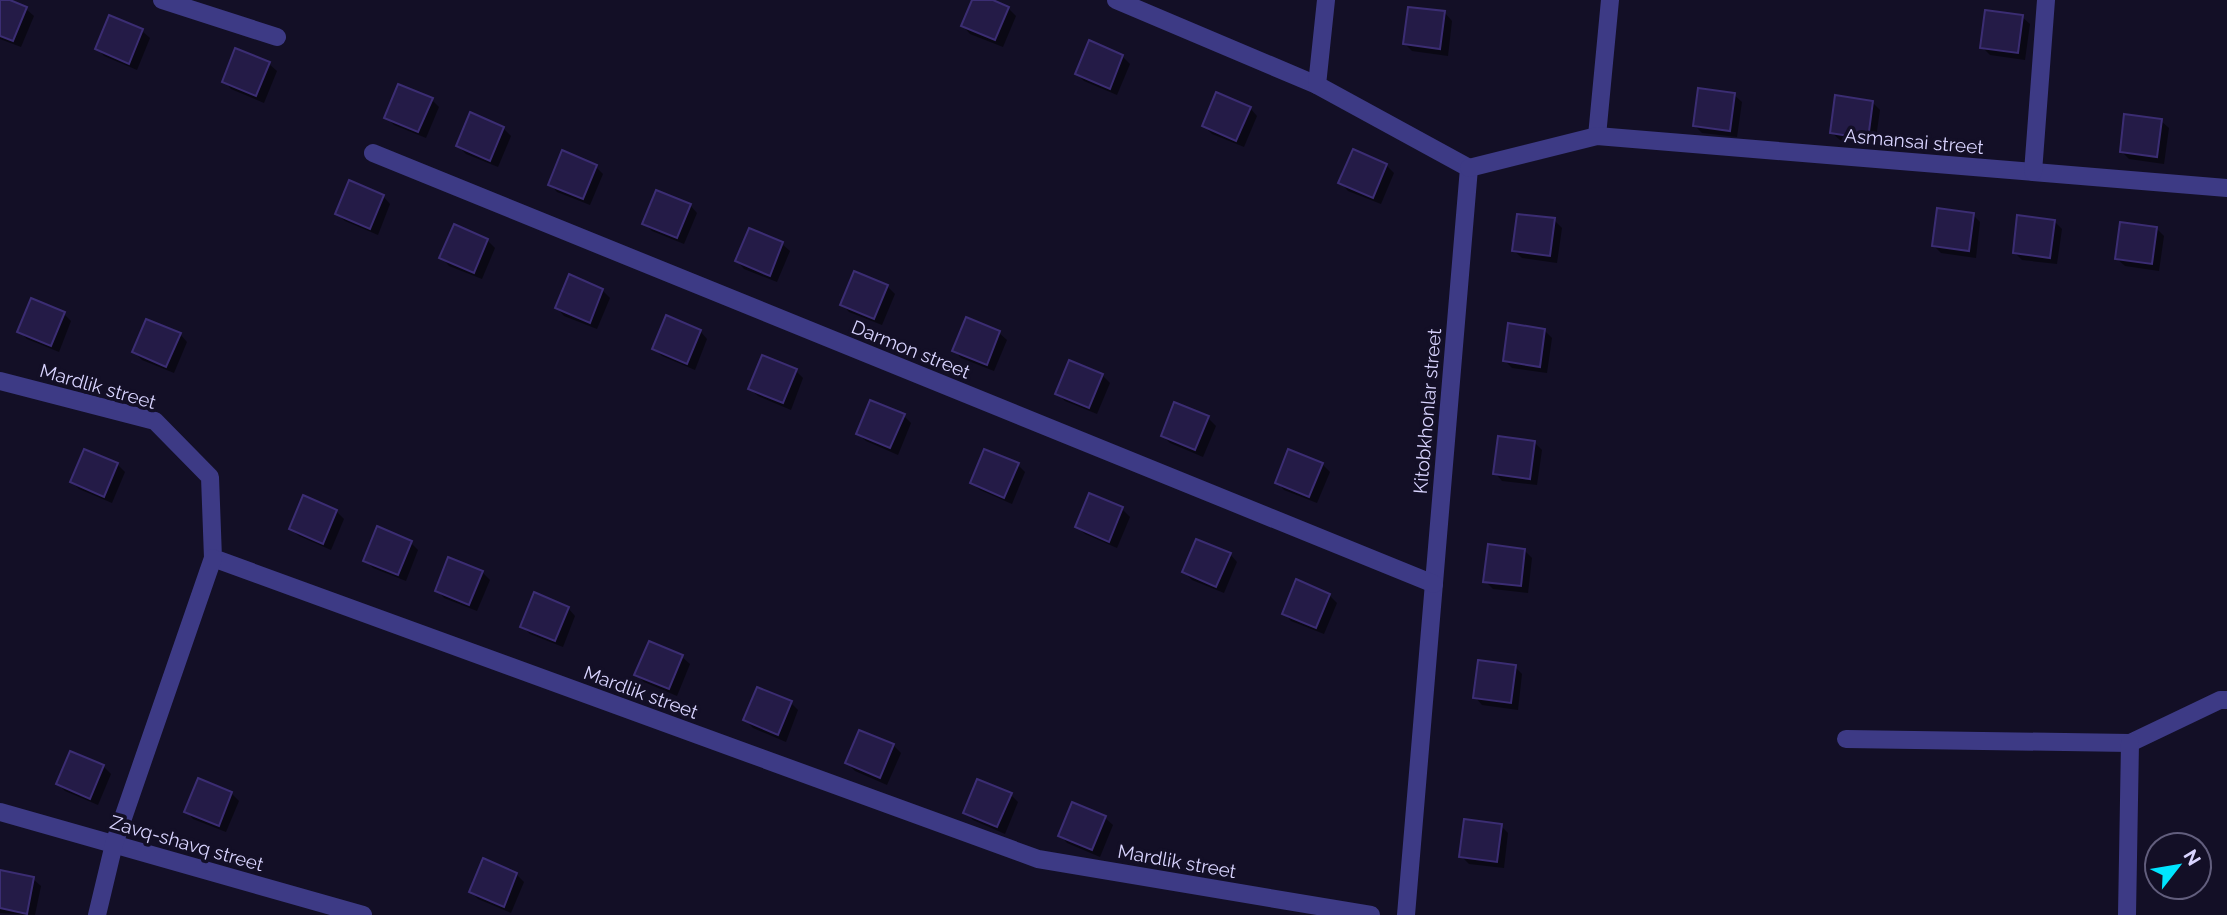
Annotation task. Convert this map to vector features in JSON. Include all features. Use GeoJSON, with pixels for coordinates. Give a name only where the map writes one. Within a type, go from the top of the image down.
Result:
{"type":"FeatureCollection","features":[{"type":"Feature","properties":{"kind":"street"},"geometry":{"type":"LineString","coordinates":[[162,0],[277,37]]}},
{"type":"Feature","properties":{"kind":"street"},"geometry":{"type":"LineString","coordinates":[[1116,0],[1317,85],[1469,169]]}},
{"type":"Feature","properties":{"kind":"street"},"geometry":{"type":"LineString","coordinates":[[1317,85],[1326,0]]}},
{"type":"Feature","properties":{"kind":"street"},"geometry":{"type":"LineString","coordinates":[[1597,136],[1610,0]]}},
{"type":"Feature","properties":{"kind":"street"},"geometry":{"type":"LineString","coordinates":[[2033,172],[2046,0]]}},
{"type":"Feature","properties":{"kind":"street","name":"Asmansai street"},"geometry":{"type":"LineString","coordinates":[[1469,169],[1597,136],[2227,188]]}},
{"type":"Feature","properties":{"kind":"street","name":"Darmon street"},"geometry":{"type":"LineString","coordinates":[[373,153],[1434,584]]}},
{"type":"Feature","properties":{"kind":"street","name":"Kitobkhonlar street"},"geometry":{"type":"LineString","coordinates":[[1406,915],[1469,169]]}},
{"type":"Feature","properties":{"kind":"street","name":"Mardlik street"},"geometry":{"type":"LineString","coordinates":[[0,381],[155,421],[210,477],[213,558],[1038,859],[1371,915]]}},
{"type":"Feature","properties":{"kind":"street"},"geometry":{"type":"LineString","coordinates":[[97,915],[114,844],[213,558]]}},
{"type":"Feature","properties":{"kind":"street"},"geometry":{"type":"LineString","coordinates":[[1846,739],[2130,743],[2220,700],[2227,700]]}},
{"type":"Feature","properties":{"kind":"street"},"geometry":{"type":"LineString","coordinates":[[2127,915],[2130,743]]}},
{"type":"Feature","properties":{"kind":"street","name":"Zavq-shavq street"},"geometry":{"type":"LineString","coordinates":[[0,812],[363,915]]}},
{"type":"Feature","properties":{"kind":"building"},"geometry":{"type":"Polygon","coordinates":[[[0,0],[10,0],[27,7],[13,41],[0,36],[0,0]]]}},
{"type":"Feature","properties":{"kind":"building"},"geometry":{"type":"Polygon","coordinates":[[[972,0],[993,0],[1009,7],[995,40],[961,26],[972,0]]]}},
{"type":"Feature","properties":{"kind":"building"},"geometry":{"type":"Polygon","coordinates":[[[1408,7],[1445,11],[1440,49],[1403,44],[1408,7]]]}},
{"type":"Feature","properties":{"kind":"building"},"geometry":{"type":"Polygon","coordinates":[[[1985,10],[2023,15],[2018,53],[1980,48],[1985,10]]]}},
{"type":"Feature","properties":{"kind":"building"},"geometry":{"type":"Polygon","coordinates":[[[109,15],[143,29],[129,64],[95,49],[109,15]]]}},
{"type":"Feature","properties":{"kind":"building"},"geometry":{"type":"Polygon","coordinates":[[[1089,40],[1123,55],[1110,89],[1075,74],[1089,40]]]}},
{"type":"Feature","properties":{"kind":"building"},"geometry":{"type":"Polygon","coordinates":[[[235,48],[270,62],[256,96],[222,82],[235,48]]]}},
{"type":"Feature","properties":{"kind":"building"},"geometry":{"type":"Polygon","coordinates":[[[398,84],[433,98],[418,132],[384,118],[398,84]]]}},
{"type":"Feature","properties":{"kind":"building"},"geometry":{"type":"Polygon","coordinates":[[[1698,88],[1735,93],[1730,131],[1693,126],[1698,88]]]}},
{"type":"Feature","properties":{"kind":"building"},"geometry":{"type":"Polygon","coordinates":[[[1216,92],[1251,107],[1236,141],[1202,126],[1216,92]]]}},
{"type":"Feature","properties":{"kind":"building"},"geometry":{"type":"Polygon","coordinates":[[[1835,95],[1873,101],[1868,139],[1830,133],[1835,95]]]}},
{"type":"Feature","properties":{"kind":"building"},"geometry":{"type":"Polygon","coordinates":[[[470,112],[504,127],[490,161],[456,146],[470,112]]]}},
{"type":"Feature","properties":{"kind":"building"},"geometry":{"type":"Polygon","coordinates":[[[2124,114],[2162,119],[2157,157],[2120,152],[2124,114]]]}},
{"type":"Feature","properties":{"kind":"building"},"geometry":{"type":"Polygon","coordinates":[[[1353,149],[1387,164],[1373,198],[1338,183],[1353,149]]]}},
{"type":"Feature","properties":{"kind":"building"},"geometry":{"type":"Polygon","coordinates":[[[562,150],[597,165],[583,199],[548,185],[562,150]]]}},
{"type":"Feature","properties":{"kind":"building"},"geometry":{"type":"Polygon","coordinates":[[[349,180],[384,195],[370,229],[335,214],[349,180]]]}},
{"type":"Feature","properties":{"kind":"building"},"geometry":{"type":"Polygon","coordinates":[[[656,190],[691,204],[677,238],[642,224],[656,190]]]}},
{"type":"Feature","properties":{"kind":"building"},"geometry":{"type":"Polygon","coordinates":[[[1937,208],[1974,213],[1969,251],[1932,246],[1937,208]]]}},
{"type":"Feature","properties":{"kind":"building"},"geometry":{"type":"Polygon","coordinates":[[[1517,214],[1555,218],[1550,256],[1512,251],[1517,214]]]}},
{"type":"Feature","properties":{"kind":"building"},"geometry":{"type":"Polygon","coordinates":[[[2017,215],[2055,220],[2050,258],[2013,253],[2017,215]]]}},
{"type":"Feature","properties":{"kind":"building"},"geometry":{"type":"Polygon","coordinates":[[[2120,222],[2157,227],[2152,264],[2115,259],[2120,222]]]}},
{"type":"Feature","properties":{"kind":"building"},"geometry":{"type":"Polygon","coordinates":[[[454,224],[488,239],[474,273],[439,258],[454,224]]]}},
{"type":"Feature","properties":{"kind":"building"},"geometry":{"type":"Polygon","coordinates":[[[749,228],[783,242],[770,276],[735,261],[749,228]]]}},
{"type":"Feature","properties":{"kind":"building"},"geometry":{"type":"Polygon","coordinates":[[[854,271],[888,285],[874,319],[840,305],[854,271]]]}},
{"type":"Feature","properties":{"kind":"building"},"geometry":{"type":"Polygon","coordinates":[[[569,274],[603,289],[590,323],[555,308],[569,274]]]}},
{"type":"Feature","properties":{"kind":"building"},"geometry":{"type":"Polygon","coordinates":[[[31,298],[65,312],[51,346],[17,332],[31,298]]]}},
{"type":"Feature","properties":{"kind":"building"},"geometry":{"type":"Polygon","coordinates":[[[666,315],[701,330],[687,364],[652,349],[666,315]]]}},
{"type":"Feature","properties":{"kind":"building"},"geometry":{"type":"Polygon","coordinates":[[[966,317],[1000,331],[987,365],[952,351],[966,317]]]}},
{"type":"Feature","properties":{"kind":"building"},"geometry":{"type":"Polygon","coordinates":[[[146,319],[181,333],[166,367],[132,352],[146,319]]]}},
{"type":"Feature","properties":{"kind":"building"},"geometry":{"type":"Polygon","coordinates":[[[1508,323],[1545,329],[1540,367],[1503,361],[1508,323]]]}},
{"type":"Feature","properties":{"kind":"building"},"geometry":{"type":"Polygon","coordinates":[[[762,355],[797,369],[783,403],[748,389],[762,355]]]}},
{"type":"Feature","properties":{"kind":"building"},"geometry":{"type":"Polygon","coordinates":[[[1069,360],[1103,374],[1089,408],[1055,394],[1069,360]]]}},
{"type":"Feature","properties":{"kind":"building"},"geometry":{"type":"Polygon","coordinates":[[[870,400],[905,414],[890,448],[856,434],[870,400]]]}},
{"type":"Feature","properties":{"kind":"building"},"geometry":{"type":"Polygon","coordinates":[[[1174,402],[1209,416],[1195,450],[1161,436],[1174,402]]]}},
{"type":"Feature","properties":{"kind":"building"},"geometry":{"type":"Polygon","coordinates":[[[1498,436],[1535,441],[1530,479],[1493,474],[1498,436]]]}},
{"type":"Feature","properties":{"kind":"building"},"geometry":{"type":"Polygon","coordinates":[[[84,449],[118,463],[104,497],[70,482],[84,449]]]}},
{"type":"Feature","properties":{"kind":"building"},"geometry":{"type":"Polygon","coordinates":[[[984,449],[1019,463],[1004,498],[970,483],[984,449]]]}},
{"type":"Feature","properties":{"kind":"building"},"geometry":{"type":"Polygon","coordinates":[[[1288,449],[1323,463],[1309,497],[1275,483],[1288,449]]]}},
{"type":"Feature","properties":{"kind":"building"},"geometry":{"type":"Polygon","coordinates":[[[1089,493],[1123,507],[1109,542],[1075,527],[1089,493]]]}},
{"type":"Feature","properties":{"kind":"building"},"geometry":{"type":"Polygon","coordinates":[[[303,495],[337,510],[323,544],[289,529],[303,495]]]}},
{"type":"Feature","properties":{"kind":"building"},"geometry":{"type":"Polygon","coordinates":[[[377,526],[412,541],[398,575],[363,561],[377,526]]]}},
{"type":"Feature","properties":{"kind":"building"},"geometry":{"type":"Polygon","coordinates":[[[1196,539],[1231,553],[1216,587],[1182,572],[1196,539]]]}},
{"type":"Feature","properties":{"kind":"building"},"geometry":{"type":"Polygon","coordinates":[[[1488,544],[1525,549],[1521,586],[1483,582],[1488,544]]]}},
{"type":"Feature","properties":{"kind":"building"},"geometry":{"type":"Polygon","coordinates":[[[448,557],[483,571],[469,605],[435,591],[448,557]]]}},
{"type":"Feature","properties":{"kind":"building"},"geometry":{"type":"Polygon","coordinates":[[[1296,579],[1330,594],[1316,628],[1282,614],[1296,579]]]}},
{"type":"Feature","properties":{"kind":"building"},"geometry":{"type":"Polygon","coordinates":[[[534,592],[569,607],[555,641],[520,627],[534,592]]]}},
{"type":"Feature","properties":{"kind":"building"},"geometry":{"type":"Polygon","coordinates":[[[649,641],[683,655],[669,689],[634,675],[649,641]]]}},
{"type":"Feature","properties":{"kind":"building"},"geometry":{"type":"Polygon","coordinates":[[[1478,660],[1516,665],[1511,703],[1473,698],[1478,660]]]}},
{"type":"Feature","properties":{"kind":"building"},"geometry":{"type":"Polygon","coordinates":[[[757,687],[792,701],[778,735],[743,720],[757,687]]]}},
{"type":"Feature","properties":{"kind":"building"},"geometry":{"type":"Polygon","coordinates":[[[859,730],[894,744],[880,778],[845,763],[859,730]]]}},
{"type":"Feature","properties":{"kind":"building"},"geometry":{"type":"Polygon","coordinates":[[[70,751],[104,765],[90,799],[56,784],[70,751]]]}},
{"type":"Feature","properties":{"kind":"building"},"geometry":{"type":"Polygon","coordinates":[[[198,778],[232,792],[219,826],[184,812],[198,778]]]}},
{"type":"Feature","properties":{"kind":"building"},"geometry":{"type":"Polygon","coordinates":[[[977,779],[1012,793],[997,827],[963,813],[977,779]]]}},
{"type":"Feature","properties":{"kind":"building"},"geometry":{"type":"Polygon","coordinates":[[[1072,802],[1106,816],[1092,850],[1058,836],[1072,802]]]}},
{"type":"Feature","properties":{"kind":"building"},"geometry":{"type":"Polygon","coordinates":[[[1464,819],[1502,824],[1497,862],[1459,857],[1464,819]]]}},
{"type":"Feature","properties":{"kind":"building"},"geometry":{"type":"Polygon","coordinates":[[[483,858],[517,873],[504,907],[469,892],[483,858]]]}},
{"type":"Feature","properties":{"kind":"building"},"geometry":{"type":"Polygon","coordinates":[[[0,870],[34,877],[27,914],[0,908],[0,870]]]}}]}
